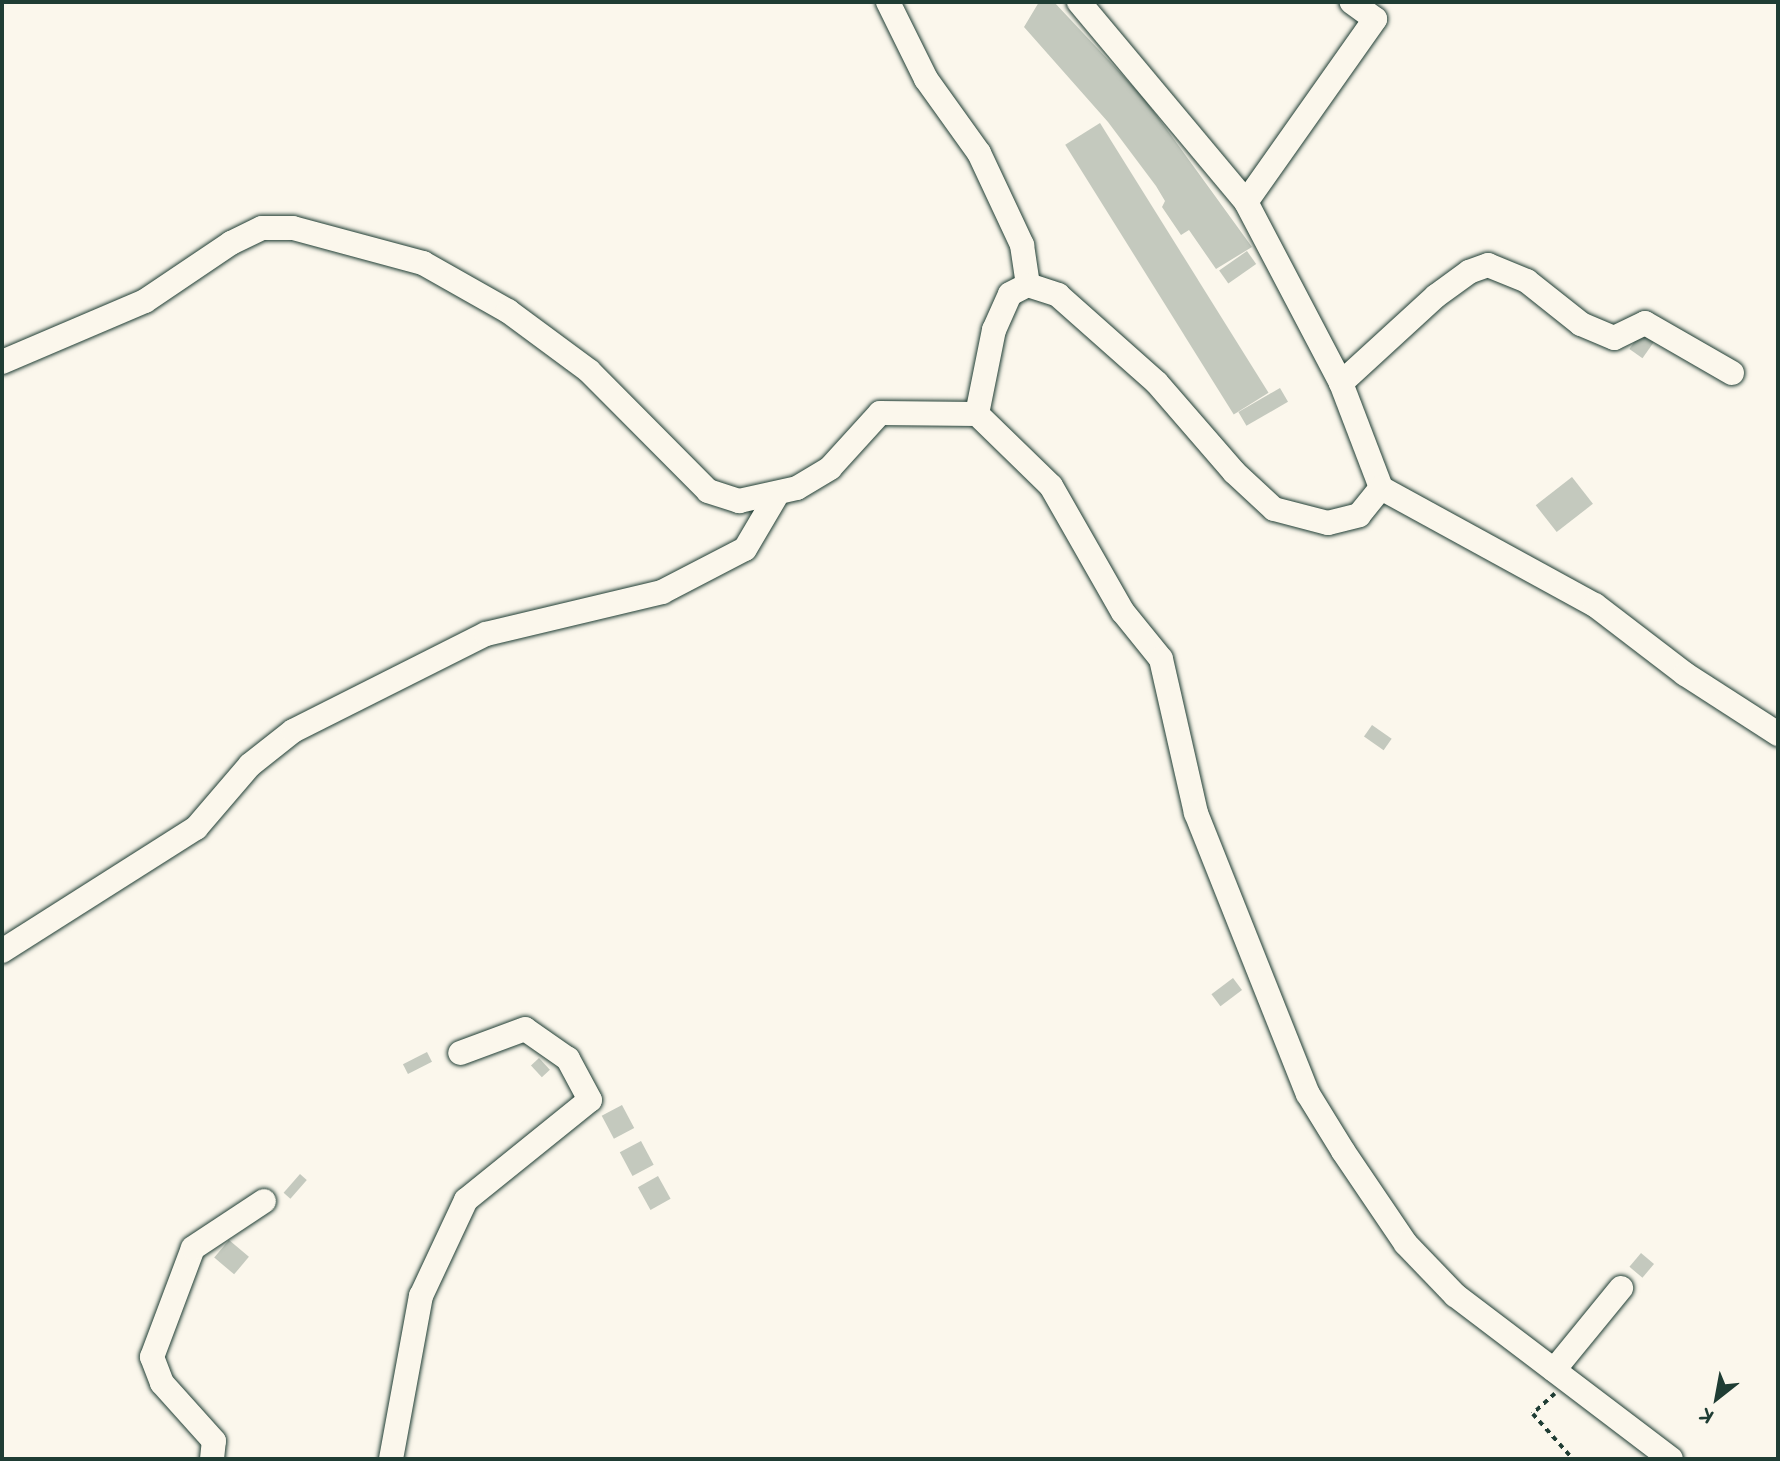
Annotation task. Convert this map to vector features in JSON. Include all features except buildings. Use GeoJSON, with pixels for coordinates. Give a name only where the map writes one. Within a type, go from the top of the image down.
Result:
{"type":"FeatureCollection","features":[{"type":"Feature","properties":{"kind":"street"},"geometry":{"type":"LineString","coordinates":[[888,2],[926,79],[979,153],[1022,245],[1028,285]]}},
{"type":"Feature","properties":{"kind":"street"},"geometry":{"type":"LineString","coordinates":[[1079,2],[1246,202],[1341,383],[1381,488],[1595,605],[1685,674],[1778,734]]}},
{"type":"Feature","properties":{"kind":"street"},"geometry":{"type":"LineString","coordinates":[[1246,202],[1375,19],[1352,2]]}},
{"type":"Feature","properties":{"kind":"street"},"geometry":{"type":"LineString","coordinates":[[2,362],[145,301],[231,243],[262,228],[293,228],[424,263],[508,311],[589,371],[708,491],[739,501],[797,488],[830,468],[880,413],[977,414],[1051,486],[1123,612],[1161,659],[1196,813],[1308,1094],[1406,1244],[1455,1296],[1671,1459]]}},
{"type":"Feature","properties":{"kind":"street"},"geometry":{"type":"LineString","coordinates":[[1341,383],[1436,296],[1469,272],[1488,265],[1527,281],[1581,324],[1614,338],[1645,323],[1732,373]]}},
{"type":"Feature","properties":{"kind":"street"},"geometry":{"type":"LineString","coordinates":[[977,414],[995,330],[1010,295],[1028,285],[1058,295],[1157,383],[1234,472],[1273,509],[1328,523],[1359,514],[1381,488]]}},
{"type":"Feature","properties":{"kind":"street"},"geometry":{"type":"LineString","coordinates":[[2,951],[196,828],[250,765],[293,731],[486,634],[662,592],[745,549],[778,493]]}},
{"type":"Feature","properties":{"kind":"street"},"geometry":{"type":"LineString","coordinates":[[391,1459],[422,1296],[466,1200],[590,1100],[568,1059],[525,1029],[460,1053]]}},
{"type":"Feature","properties":{"kind":"street"},"geometry":{"type":"LineString","coordinates":[[212,1459],[214,1441],[162,1384],[152,1357],[193,1248],[264,1201]]}},
{"type":"Feature","properties":{"kind":"street"},"geometry":{"type":"LineString","coordinates":[[1562,1376],[1621,1288]]}},
{"type":"Feature","properties":{"kind":"path"},"geometry":{"type":"LineString","coordinates":[[1562,1376],[1533,1414],[1573,1459]]}}]}
